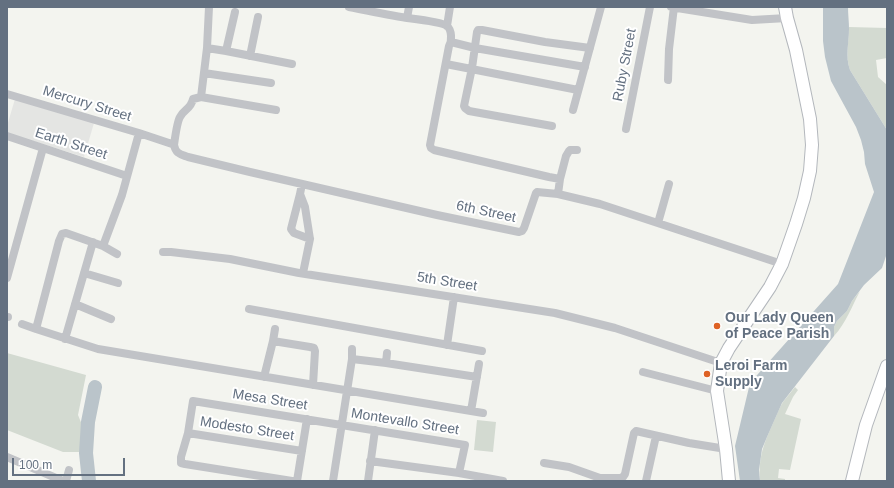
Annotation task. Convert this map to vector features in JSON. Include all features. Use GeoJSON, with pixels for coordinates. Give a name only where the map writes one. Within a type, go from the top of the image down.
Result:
{"type":"FeatureCollection","features":[{"type":"Feature","properties":{"kind":"main road"},"geometry":{"type":"LineString","coordinates":[[729,481],[718,391],[721,363],[729,348],[770,287],[782,264],[804,198],[810,171],[812,145],[810,119],[796,50],[786,13]]}},
{"type":"Feature","properties":{"kind":"main road"},"geometry":{"type":"LineString","coordinates":[[852,481],[866,425],[887,366]]}},
{"type":"Feature","properties":{"kind":"street"},"geometry":{"type":"LineString","coordinates":[[201,97],[210,7]]}},
{"type":"Feature","properties":{"kind":"street"},"geometry":{"type":"LineString","coordinates":[[349,7],[443,24],[447,26],[450,31],[451,42],[430,145],[431,148],[434,150],[542,176],[560,179]]}},
{"type":"Feature","properties":{"kind":"street"},"geometry":{"type":"LineString","coordinates":[[407,18],[409,7]]}},
{"type":"Feature","properties":{"kind":"street"},"geometry":{"type":"LineString","coordinates":[[447,26],[450,7]]}},
{"type":"Feature","properties":{"kind":"street"},"geometry":{"type":"LineString","coordinates":[[573,110],[601,7]]}},
{"type":"Feature","properties":{"kind":"street","name":"Ruby Street"},"geometry":{"type":"LineString","coordinates":[[626,129],[650,7]]}},
{"type":"Feature","properties":{"kind":"street"},"geometry":{"type":"LineString","coordinates":[[668,80],[673,7],[752,20],[786,13]]}},
{"type":"Feature","properties":{"kind":"street"},"geometry":{"type":"LineString","coordinates":[[226,51],[235,12]]}},
{"type":"Feature","properties":{"kind":"street"},"geometry":{"type":"LineString","coordinates":[[250,56],[258,16]]}},
{"type":"Feature","properties":{"kind":"street"},"geometry":{"type":"LineString","coordinates":[[552,126],[467,110],[464,106],[472,68],[477,32],[478,30],[545,42],[590,48]]}},
{"type":"Feature","properties":{"kind":"street"},"geometry":{"type":"LineString","coordinates":[[451,42],[475,48],[585,67]]}},
{"type":"Feature","properties":{"kind":"street"},"geometry":{"type":"LineString","coordinates":[[207,48],[292,64]]}},
{"type":"Feature","properties":{"kind":"street"},"geometry":{"type":"LineString","coordinates":[[446,64],[578,90]]}},
{"type":"Feature","properties":{"kind":"street"},"geometry":{"type":"LineString","coordinates":[[204,73],[271,83]]}},
{"type":"Feature","properties":{"kind":"street","name":"Mercury Street"},"geometry":{"type":"LineString","coordinates":[[7,94],[160,140]]}},
{"type":"Feature","properties":{"kind":"street"},"geometry":{"type":"LineString","coordinates":[[174,145],[180,116],[189,108],[193,99],[201,97],[276,110]]}},
{"type":"Feature","properties":{"kind":"street"},"geometry":{"type":"LineString","coordinates":[[104,246],[122,195],[139,133]]}},
{"type":"Feature","properties":{"kind":"street","name":"Earth Street"},"geometry":{"type":"LineString","coordinates":[[7,136],[127,176]]}},
{"type":"Feature","properties":{"kind":"street","name":"6th Street"},"geometry":{"type":"LineString","coordinates":[[160,140],[174,145],[176,151],[181,155],[188,157],[437,215],[519,232],[524,228],[536,193],[558,194],[600,204],[782,264]]}},
{"type":"Feature","properties":{"kind":"street"},"geometry":{"type":"LineString","coordinates":[[7,278],[44,148]]}},
{"type":"Feature","properties":{"kind":"street"},"geometry":{"type":"LineString","coordinates":[[558,194],[560,179],[567,153],[570,150],[577,150]]}},
{"type":"Feature","properties":{"kind":"street"},"geometry":{"type":"LineString","coordinates":[[302,184],[291,229],[294,233],[310,238]]}},
{"type":"Feature","properties":{"kind":"street"},"geometry":{"type":"LineString","coordinates":[[658,223],[669,184]]}},
{"type":"Feature","properties":{"kind":"street"},"geometry":{"type":"LineString","coordinates":[[300,194],[305,207],[310,238],[303,274]]}},
{"type":"Feature","properties":{"kind":"street"},"geometry":{"type":"LineString","coordinates":[[36,329],[62,234],[66,233],[104,246],[117,254]]}},
{"type":"Feature","properties":{"kind":"street"},"geometry":{"type":"LineString","coordinates":[[65,339],[93,242]]}},
{"type":"Feature","properties":{"kind":"street","name":"5th Street"},"geometry":{"type":"LineString","coordinates":[[163,252],[230,259],[303,274],[555,313],[616,328],[721,363]]}},
{"type":"Feature","properties":{"kind":"street"},"geometry":{"type":"LineString","coordinates":[[84,273],[118,283]]}},
{"type":"Feature","properties":{"kind":"street"},"geometry":{"type":"LineString","coordinates":[[447,345],[454,297]]}},
{"type":"Feature","properties":{"kind":"street"},"geometry":{"type":"LineString","coordinates":[[75,304],[111,319]]}},
{"type":"Feature","properties":{"kind":"street"},"geometry":{"type":"LineString","coordinates":[[249,309],[482,351]]}},
{"type":"Feature","properties":{"kind":"street"},"geometry":{"type":"LineString","coordinates":[[22,324],[98,349],[483,413]]}},
{"type":"Feature","properties":{"kind":"street"},"geometry":{"type":"LineString","coordinates":[[264,377],[275,329]]}},
{"type":"Feature","properties":{"kind":"street"},"geometry":{"type":"LineString","coordinates":[[273,341],[314,348],[313,385]]}},
{"type":"Feature","properties":{"kind":"street"},"geometry":{"type":"LineString","coordinates":[[333,481],[352,359],[352,349]]}},
{"type":"Feature","properties":{"kind":"street"},"geometry":{"type":"LineString","coordinates":[[386,362],[387,354]]}},
{"type":"Feature","properties":{"kind":"street"},"geometry":{"type":"LineString","coordinates":[[352,359],[386,362],[477,377]]}},
{"type":"Feature","properties":{"kind":"street"},"geometry":{"type":"LineString","coordinates":[[471,410],[479,364]]}},
{"type":"Feature","properties":{"kind":"street"},"geometry":{"type":"LineString","coordinates":[[643,372],[718,391]]}},
{"type":"Feature","properties":{"kind":"street","name":"Mesa Street"},"geometry":{"type":"LineString","coordinates":[[188,433],[193,400],[342,425]]}},
{"type":"Feature","properties":{"kind":"street"},"geometry":{"type":"LineString","coordinates":[[297,481],[307,419]]}},
{"type":"Feature","properties":{"kind":"street","name":"Montevallo Street"},"geometry":{"type":"LineString","coordinates":[[342,425],[465,444],[459,473]]}},
{"type":"Feature","properties":{"kind":"street"},"geometry":{"type":"LineString","coordinates":[[368,481],[375,430]]}},
{"type":"Feature","properties":{"kind":"street"},"geometry":{"type":"LineString","coordinates":[[544,463],[569,467],[600,478],[623,477],[635,431],[726,449]]}},
{"type":"Feature","properties":{"kind":"street"},"geometry":{"type":"LineString","coordinates":[[188,433],[181,457],[181,463],[292,481]]}},
{"type":"Feature","properties":{"kind":"street","name":"Modesto Street"},"geometry":{"type":"LineString","coordinates":[[188,433],[302,451]]}},
{"type":"Feature","properties":{"kind":"street"},"geometry":{"type":"LineString","coordinates":[[646,481],[656,436]]}},
{"type":"Feature","properties":{"kind":"street"},"geometry":{"type":"LineString","coordinates":[[7,457],[63,481]]}},
{"type":"Feature","properties":{"kind":"street"},"geometry":{"type":"LineString","coordinates":[[370,461],[459,473],[503,481]]}},
{"type":"Feature","properties":{"kind":"street"},"geometry":{"type":"LineString","coordinates":[[66,481],[69,470]]}},
{"type":"Feature","properties":{"kind":"shaded area"},"geometry":{"type":"Polygon","coordinates":[[[823,7],[848,7],[849,29],[847,55],[850,70],[887,130],[887,253],[882,268],[864,285],[852,301],[847,311],[837,321],[834,327],[834,336],[782,403],[762,449],[759,470],[760,481],[740,481],[735,446],[750,383],[838,284],[874,192],[865,164],[861,140],[856,127],[831,81],[823,41],[823,7]]]}},
{"type":"Feature","properties":{"kind":"shaded area"},"geometry":{"type":"Polygon","coordinates":[[[849,27],[887,28],[887,58],[876,60],[878,77],[887,85],[887,130],[850,70],[847,54],[849,27]]]}},
{"type":"Feature","properties":{"kind":"shaded area"},"geometry":{"type":"Polygon","coordinates":[[[15,99],[94,123],[84,157],[7,133],[7,126],[15,99]]]}},
{"type":"Feature","properties":{"kind":"shaded area"},"geometry":{"type":"Polygon","coordinates":[[[860,291],[845,320],[834,336],[834,327],[837,321],[847,311],[852,301],[860,291]]]}},
{"type":"Feature","properties":{"kind":"shaded area"},"geometry":{"type":"Polygon","coordinates":[[[7,353],[86,375],[78,415],[85,432],[93,437],[89,463],[85,461],[82,452],[63,452],[7,430],[7,353]]]}},
{"type":"Feature","properties":{"kind":"shaded area"},"geometry":{"type":"Polygon","coordinates":[[[795,387],[798,390],[785,414],[801,419],[790,470],[779,469],[778,478],[785,479],[785,481],[760,481],[761,457],[770,429],[782,404],[795,387]]]}},
{"type":"Feature","properties":{"kind":"shaded area"},"geometry":{"type":"Polygon","coordinates":[[[477,420],[496,422],[493,452],[474,450],[477,420]]]}},
{"type":"Feature","properties":{"kind":"waterway"},"geometry":{"type":"LineString","coordinates":[[89,481],[86,453],[88,422],[95,387]]}},
{"type":"Feature","properties":{"kind":"place","name":"Our Lady Queen of Peace Parish"},"geometry":{"type":"Point","coordinates":[717,326]}},
{"type":"Feature","properties":{"kind":"place","name":"Leroi Farm Supply"},"geometry":{"type":"Point","coordinates":[707,374]}}]}
